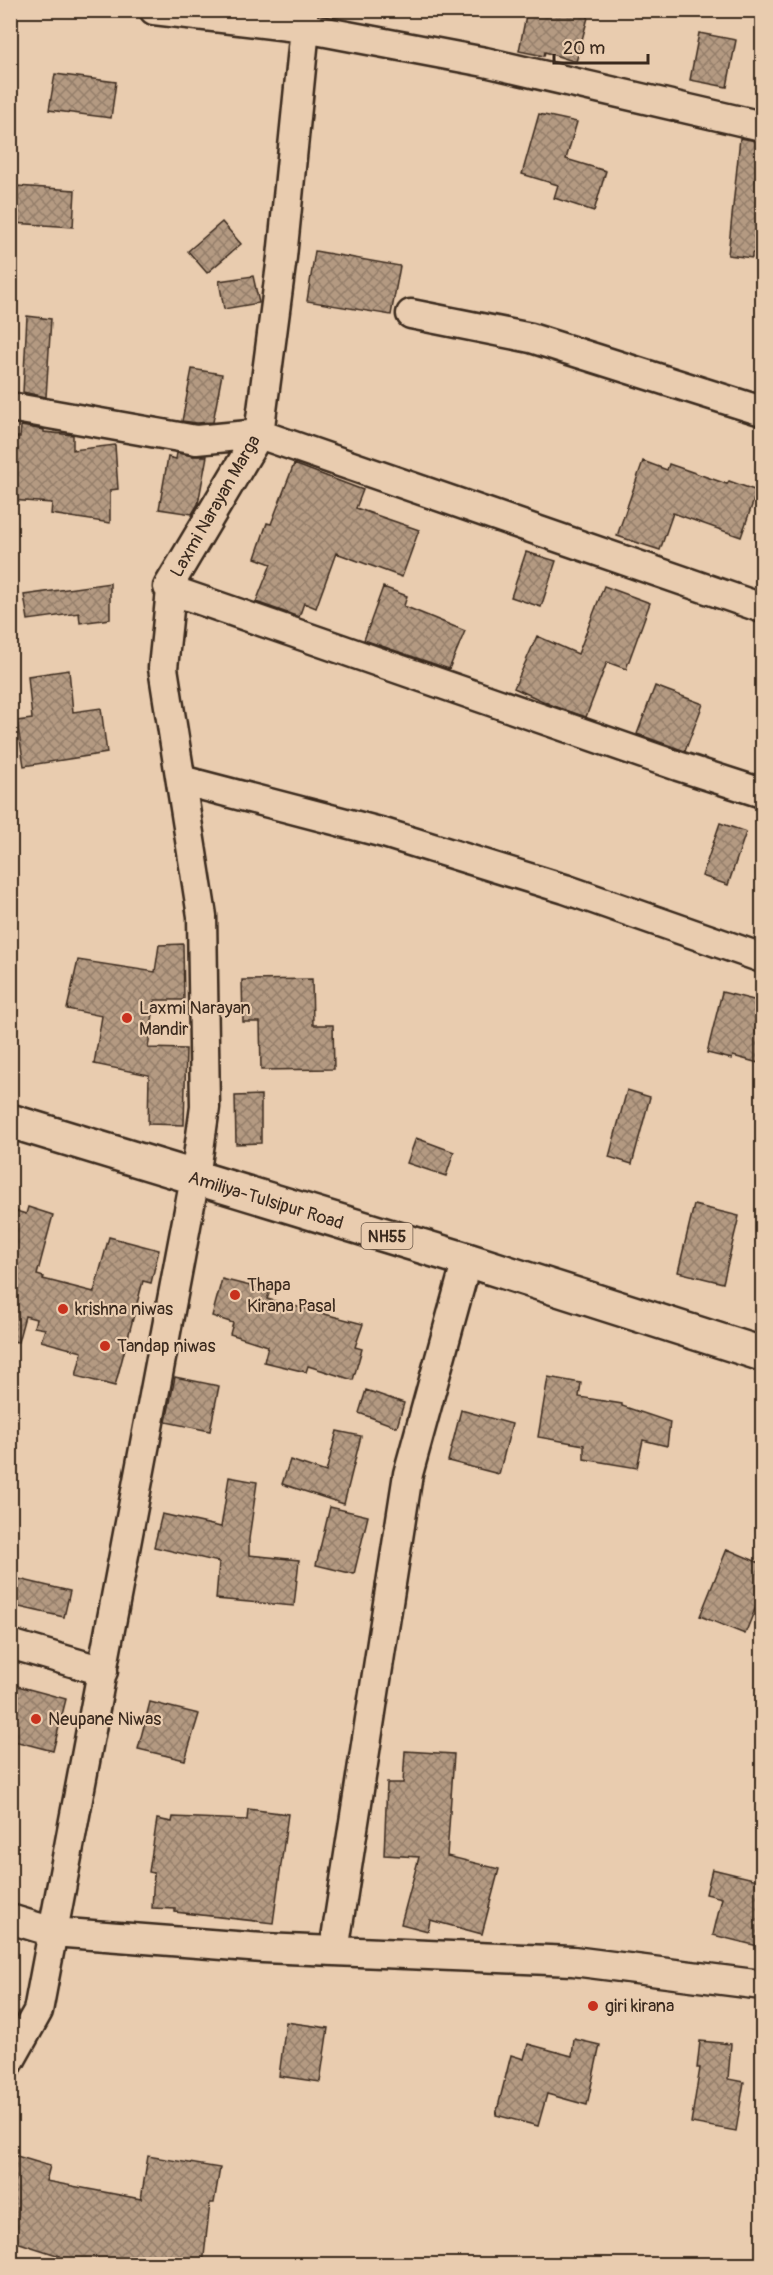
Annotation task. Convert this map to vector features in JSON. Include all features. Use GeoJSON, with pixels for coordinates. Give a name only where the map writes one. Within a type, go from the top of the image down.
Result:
{"type":"FeatureCollection","features":[{"type":"Feature","properties":{"kind":"main road","name":"Amiliya-Tulsipur Road"},"geometry":{"type":"LineString","coordinates":[[10,1121],[467,1260],[762,1353]]}},
{"type":"Feature","properties":{"kind":"street"},"geometry":{"type":"LineString","coordinates":[[154,10],[303,19],[762,126]]}},
{"type":"Feature","properties":{"kind":"street","name":"Laxmi Narayan Marga"},"geometry":{"type":"LineString","coordinates":[[10,2061],[38,2010],[195,1178],[205,1107],[202,916],[163,668],[171,590],[168,587],[259,434],[282,257],[303,19]]}},
{"type":"Feature","properties":{"kind":"street"},"geometry":{"type":"LineString","coordinates":[[411,314],[531,338],[762,411]]}},
{"type":"Feature","properties":{"kind":"street"},"geometry":{"type":"LineString","coordinates":[[10,407],[196,440],[259,434],[762,608]]}},
{"type":"Feature","properties":{"kind":"street"},"geometry":{"type":"LineString","coordinates":[[171,590],[762,793]]}},
{"type":"Feature","properties":{"kind":"street"},"geometry":{"type":"LineString","coordinates":[[181,780],[384,833],[565,889],[762,958]]}},
{"type":"Feature","properties":{"kind":"street"},"geometry":{"type":"LineString","coordinates":[[334,1951],[408,1474],[467,1260]]}},
{"type":"Feature","properties":{"kind":"street"},"geometry":{"type":"LineString","coordinates":[[10,1644],[103,1671]]}},
{"type":"Feature","properties":{"kind":"street"},"geometry":{"type":"LineString","coordinates":[[10,1918],[53,1932],[334,1951],[573,1961],[762,1985]]}},
{"type":"Feature","properties":{"kind":"building"},"geometry":{"type":"Polygon","coordinates":[[[527,10],[590,10],[576,62],[545,52],[544,56],[519,51],[527,10]]]}},
{"type":"Feature","properties":{"kind":"building"},"geometry":{"type":"Polygon","coordinates":[[[699,33],[736,40],[727,87],[690,80],[699,33]]]}},
{"type":"Feature","properties":{"kind":"building"},"geometry":{"type":"Polygon","coordinates":[[[55,74],[116,82],[111,118],[49,110],[55,74]]]}},
{"type":"Feature","properties":{"kind":"building"},"geometry":{"type":"Polygon","coordinates":[[[539,114],[577,122],[566,159],[606,171],[594,211],[554,198],[558,185],[522,174],[539,114]]]}},
{"type":"Feature","properties":{"kind":"building"},"geometry":{"type":"Polygon","coordinates":[[[740,138],[762,142],[757,210],[762,211],[762,254],[752,253],[752,258],[728,255],[740,138]]]}},
{"type":"Feature","properties":{"kind":"building"},"geometry":{"type":"Polygon","coordinates":[[[16,186],[75,190],[73,227],[13,223],[16,186]]]}},
{"type":"Feature","properties":{"kind":"building"},"geometry":{"type":"Polygon","coordinates":[[[222,222],[241,244],[207,273],[188,251],[222,222]]]}},
{"type":"Feature","properties":{"kind":"building"},"geometry":{"type":"Polygon","coordinates":[[[315,251],[400,266],[391,315],[307,301],[315,251]]]}},
{"type":"Feature","properties":{"kind":"building"},"geometry":{"type":"Polygon","coordinates":[[[253,276],[259,303],[224,309],[219,281],[253,276]]]}},
{"type":"Feature","properties":{"kind":"building"},"geometry":{"type":"Polygon","coordinates":[[[27,316],[51,319],[46,397],[23,392],[27,316]]]}},
{"type":"Feature","properties":{"kind":"building"},"geometry":{"type":"Polygon","coordinates":[[[192,369],[222,374],[213,422],[182,421],[192,369]]]}},
{"type":"Feature","properties":{"kind":"building"},"geometry":{"type":"Polygon","coordinates":[[[21,426],[44,430],[44,432],[73,435],[73,450],[115,445],[118,489],[110,490],[110,523],[51,514],[52,503],[10,500],[10,437],[20,437],[21,426]]]}},
{"type":"Feature","properties":{"kind":"building"},"geometry":{"type":"Polygon","coordinates":[[[177,453],[207,456],[198,504],[192,514],[159,509],[168,457],[176,459],[177,453]]]}},
{"type":"Feature","properties":{"kind":"building"},"geometry":{"type":"Polygon","coordinates":[[[643,461],[667,470],[669,464],[727,484],[729,481],[757,491],[741,537],[673,513],[660,550],[617,536],[643,461]]]}},
{"type":"Feature","properties":{"kind":"building"},"geometry":{"type":"Polygon","coordinates":[[[294,464],[363,490],[356,508],[419,530],[402,577],[336,553],[316,608],[304,603],[299,617],[256,602],[271,564],[255,558],[267,523],[271,524],[294,464]]]}},
{"type":"Feature","properties":{"kind":"building"},"geometry":{"type":"Polygon","coordinates":[[[526,552],[556,561],[541,607],[511,597],[526,552]]]}},
{"type":"Feature","properties":{"kind":"building"},"geometry":{"type":"Polygon","coordinates":[[[110,583],[110,619],[80,623],[79,613],[28,620],[24,595],[110,583]]]}},
{"type":"Feature","properties":{"kind":"building"},"geometry":{"type":"Polygon","coordinates":[[[604,586],[650,603],[626,669],[607,662],[586,717],[514,688],[537,636],[578,654],[604,586]]]}},
{"type":"Feature","properties":{"kind":"building"},"geometry":{"type":"Polygon","coordinates":[[[383,587],[407,596],[404,606],[465,631],[449,669],[364,640],[383,587]]]}},
{"type":"Feature","properties":{"kind":"building"},"geometry":{"type":"Polygon","coordinates":[[[69,670],[73,712],[101,708],[107,753],[24,766],[17,721],[32,719],[28,676],[69,670]]]}},
{"type":"Feature","properties":{"kind":"building"},"geometry":{"type":"Polygon","coordinates":[[[655,686],[703,704],[685,751],[637,734],[655,686]]]}},
{"type":"Feature","properties":{"kind":"building"},"geometry":{"type":"Polygon","coordinates":[[[720,823],[746,832],[728,885],[702,876],[720,823]]]}},
{"type":"Feature","properties":{"kind":"building"},"geometry":{"type":"Polygon","coordinates":[[[183,944],[184,1000],[155,1000],[148,1048],[186,1049],[184,1125],[148,1124],[149,1075],[94,1064],[102,1016],[67,1009],[78,960],[155,972],[159,945],[183,944]]]}},
{"type":"Feature","properties":{"kind":"building"},"geometry":{"type":"Polygon","coordinates":[[[312,979],[313,1025],[333,1025],[334,1069],[261,1070],[260,1022],[243,1022],[242,980],[312,979]]]}},
{"type":"Feature","properties":{"kind":"building"},"geometry":{"type":"Polygon","coordinates":[[[722,992],[762,1002],[762,1064],[733,1056],[732,1059],[707,1053],[722,992]]]}},
{"type":"Feature","properties":{"kind":"building"},"geometry":{"type":"Polygon","coordinates":[[[627,1090],[650,1097],[632,1164],[609,1157],[627,1090]]]}},
{"type":"Feature","properties":{"kind":"building"},"geometry":{"type":"Polygon","coordinates":[[[261,1095],[261,1143],[236,1144],[235,1096],[261,1095]]]}},
{"type":"Feature","properties":{"kind":"building"},"geometry":{"type":"Polygon","coordinates":[[[416,1138],[454,1152],[446,1176],[407,1163],[416,1138]]]}},
{"type":"Feature","properties":{"kind":"building"},"geometry":{"type":"Polygon","coordinates":[[[694,1205],[739,1216],[723,1283],[678,1272],[694,1205]]]}},
{"type":"Feature","properties":{"kind":"building"},"geometry":{"type":"Polygon","coordinates":[[[28,1207],[53,1215],[37,1275],[44,1277],[43,1279],[94,1292],[109,1237],[159,1250],[151,1283],[143,1281],[115,1386],[76,1376],[82,1352],[41,1341],[45,1329],[34,1327],[36,1319],[25,1316],[18,1342],[10,1341],[10,1209],[26,1214],[28,1207]]]}},
{"type":"Feature","properties":{"kind":"building"},"geometry":{"type":"Polygon","coordinates":[[[222,1279],[270,1291],[267,1299],[363,1324],[355,1347],[362,1349],[353,1380],[308,1366],[306,1372],[264,1362],[268,1346],[230,1334],[233,1323],[212,1316],[222,1279]]]}},
{"type":"Feature","properties":{"kind":"building"},"geometry":{"type":"Polygon","coordinates":[[[175,1377],[219,1386],[210,1431],[166,1422],[175,1377]]]}},
{"type":"Feature","properties":{"kind":"building"},"geometry":{"type":"Polygon","coordinates":[[[548,1377],[581,1383],[579,1397],[622,1404],[622,1406],[670,1422],[667,1446],[643,1440],[637,1468],[584,1459],[584,1445],[538,1437],[548,1377]]]}},
{"type":"Feature","properties":{"kind":"building"},"geometry":{"type":"Polygon","coordinates":[[[366,1390],[404,1403],[397,1427],[359,1413],[366,1390]]]}},
{"type":"Feature","properties":{"kind":"building"},"geometry":{"type":"Polygon","coordinates":[[[461,1410],[512,1424],[499,1474],[448,1461],[461,1410]]]}},
{"type":"Feature","properties":{"kind":"building"},"geometry":{"type":"Polygon","coordinates":[[[337,1431],[361,1436],[344,1504],[282,1484],[290,1460],[326,1472],[337,1431]]]}},
{"type":"Feature","properties":{"kind":"building"},"geometry":{"type":"Polygon","coordinates":[[[229,1477],[257,1482],[249,1555],[299,1560],[294,1606],[216,1599],[219,1562],[154,1547],[162,1514],[221,1527],[229,1477]]]}},
{"type":"Feature","properties":{"kind":"building"},"geometry":{"type":"Polygon","coordinates":[[[330,1507],[368,1516],[354,1574],[316,1565],[330,1507]]]}},
{"type":"Feature","properties":{"kind":"building"},"geometry":{"type":"Polygon","coordinates":[[[727,1549],[762,1564],[762,1592],[745,1634],[700,1616],[727,1549]]]}},
{"type":"Feature","properties":{"kind":"building"},"geometry":{"type":"Polygon","coordinates":[[[10,1577],[70,1591],[64,1617],[10,1605],[10,1577]]]}},
{"type":"Feature","properties":{"kind":"building","name":"Neupane Niwas"},"geometry":{"type":"Polygon","coordinates":[[[10,1684],[66,1699],[53,1751],[10,1740],[10,1684]]]}},
{"type":"Feature","properties":{"kind":"building"},"geometry":{"type":"Polygon","coordinates":[[[150,1702],[199,1714],[185,1760],[138,1749],[150,1702]]]}},
{"type":"Feature","properties":{"kind":"building"},"geometry":{"type":"Polygon","coordinates":[[[405,1751],[454,1754],[447,1856],[499,1869],[482,1934],[430,1920],[428,1931],[401,1924],[419,1857],[384,1855],[387,1783],[403,1783],[405,1751]]]}},
{"type":"Feature","properties":{"kind":"building"},"geometry":{"type":"Polygon","coordinates":[[[248,1809],[288,1814],[273,1923],[175,1912],[175,1909],[152,1908],[154,1873],[149,1872],[157,1819],[172,1822],[173,1817],[247,1820],[248,1809]]]}},
{"type":"Feature","properties":{"kind":"building"},"geometry":{"type":"Polygon","coordinates":[[[712,1869],[762,1881],[762,1947],[713,1935],[722,1898],[706,1894],[712,1869]]]}},
{"type":"Feature","properties":{"kind":"building"},"geometry":{"type":"Polygon","coordinates":[[[286,2022],[328,2028],[320,2082],[279,2076],[286,2022]]]}},
{"type":"Feature","properties":{"kind":"building"},"geometry":{"type":"Polygon","coordinates":[[[574,2039],[600,2045],[587,2105],[547,2094],[538,2126],[496,2115],[511,2055],[524,2059],[528,2044],[572,2056],[574,2039]]]}},
{"type":"Feature","properties":{"kind":"building"},"geometry":{"type":"Polygon","coordinates":[[[700,2041],[731,2044],[728,2079],[744,2082],[736,2131],[691,2123],[700,2068],[697,2068],[700,2041]]]}},
{"type":"Feature","properties":{"kind":"building"},"geometry":{"type":"Polygon","coordinates":[[[10,2154],[50,2166],[46,2181],[141,2199],[148,2156],[220,2168],[214,2203],[210,2203],[203,2265],[58,2265],[60,2256],[10,2240],[10,2154]]]}},
{"type":"Feature","properties":{"kind":"place","name":"Laxmi Narayan Mandir"},"geometry":{"type":"Point","coordinates":[127,1018]}},
{"type":"Feature","properties":{"kind":"place","name":"Thapa Kirana Pasal"},"geometry":{"type":"Point","coordinates":[235,1295]}},
{"type":"Feature","properties":{"kind":"place","name":"krishna niwas"},"geometry":{"type":"Point","coordinates":[63,1309]}},
{"type":"Feature","properties":{"kind":"place","name":"Tandap niwas"},"geometry":{"type":"Point","coordinates":[105,1346]}},
{"type":"Feature","properties":{"kind":"place","name":"Neupane Niwas"},"geometry":{"type":"Point","coordinates":[36,1719]}},
{"type":"Feature","properties":{"kind":"place","name":"giri kirana"},"geometry":{"type":"Point","coordinates":[593,2006]}}]}
